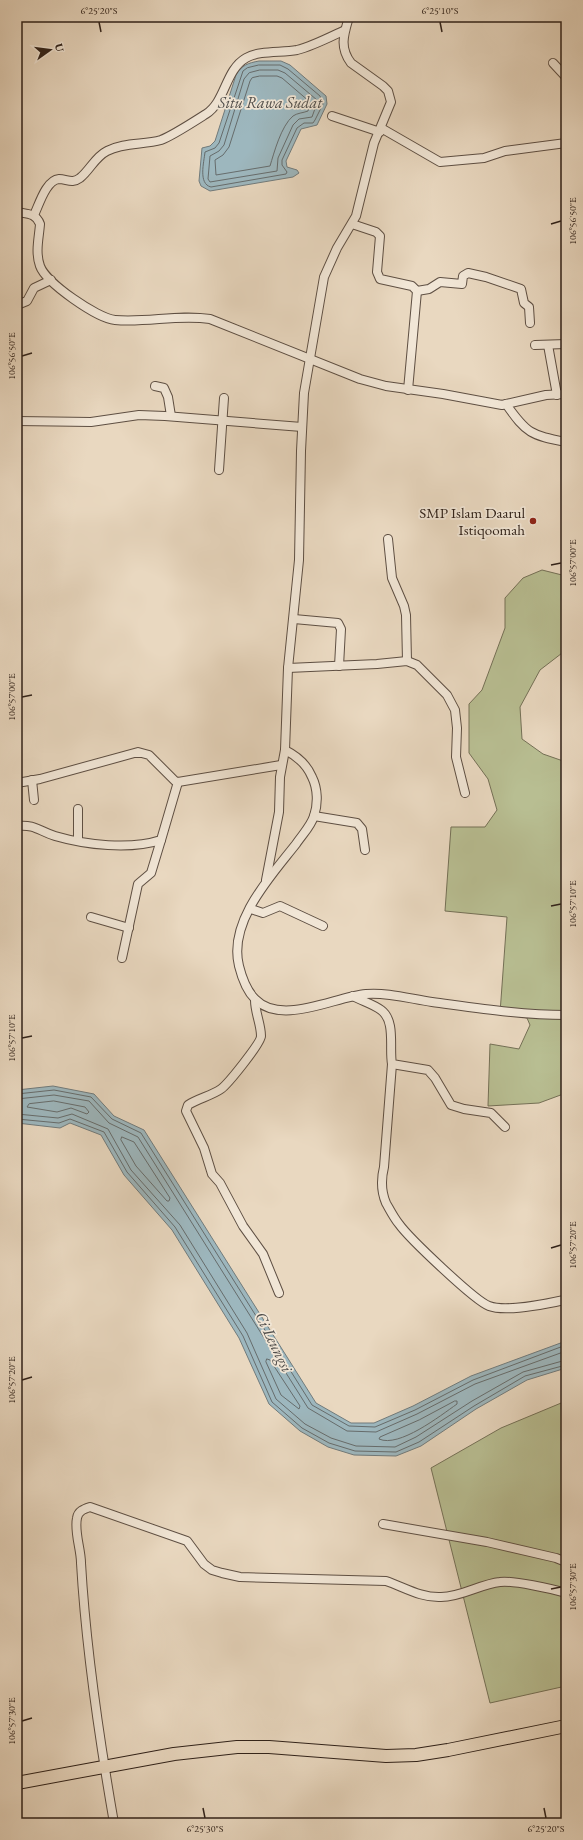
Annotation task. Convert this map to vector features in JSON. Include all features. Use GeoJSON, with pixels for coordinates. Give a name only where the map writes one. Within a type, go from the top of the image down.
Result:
{"type":"FeatureCollection","features":[{"type":"Feature","properties":{"kind":"main road"},"geometry":{"type":"LineString","coordinates":[[17,1783],[174,1754],[237,1747],[269,1747],[386,1756],[416,1755],[566,1726]]}},
{"type":"Feature","properties":{"kind":"street"},"geometry":{"type":"LineString","coordinates":[[266,881],[279,812],[282,765],[285,750],[288,668],[299,560],[304,393],[324,277],[337,248],[352,224],[359,208],[372,151],[390,108],[390,96],[383,86],[351,63],[347,57],[342,43],[349,17]]}},
{"type":"Feature","properties":{"kind":"street"},"geometry":{"type":"LineString","coordinates":[[34,215],[49,186],[54,181],[60,179],[69,182],[79,179],[100,155],[108,150],[162,139],[207,114],[218,102],[230,76],[245,59],[257,55],[298,49],[345,30]]}},
{"type":"Feature","properties":{"kind":"street"},"geometry":{"type":"LineString","coordinates":[[553,63],[566,77]]}},
{"type":"Feature","properties":{"kind":"street"},"geometry":{"type":"LineString","coordinates":[[332,116],[380,130],[440,162],[484,158],[505,151],[566,143]]}},
{"type":"Feature","properties":{"kind":"street"},"geometry":{"type":"LineString","coordinates":[[17,212],[34,215],[40,224],[38,260],[43,273],[92,310],[109,318],[127,320],[188,317],[210,319],[372,383],[408,390],[506,404],[557,394],[566,394]]}},
{"type":"Feature","properties":{"kind":"street"},"geometry":{"type":"LineString","coordinates":[[352,224],[376,232],[380,236],[377,272],[380,279],[412,286],[417,291],[429,290],[440,282],[462,284],[464,274],[468,273],[486,277],[521,289],[524,303],[529,307],[530,323]]}},
{"type":"Feature","properties":{"kind":"street"},"geometry":{"type":"LineString","coordinates":[[17,305],[28,301],[34,288],[51,280]]}},
{"type":"Feature","properties":{"kind":"street"},"geometry":{"type":"LineString","coordinates":[[408,390],[417,291]]}},
{"type":"Feature","properties":{"kind":"street"},"geometry":{"type":"LineString","coordinates":[[535,345],[566,344]]}},
{"type":"Feature","properties":{"kind":"street"},"geometry":{"type":"LineString","coordinates":[[548,345],[557,394]]}},
{"type":"Feature","properties":{"kind":"street"},"geometry":{"type":"LineString","coordinates":[[155,386],[164,388],[166,391],[170,404],[171,416]]}},
{"type":"Feature","properties":{"kind":"street"},"geometry":{"type":"LineString","coordinates":[[220,470],[221,432],[224,420],[224,398]]}},
{"type":"Feature","properties":{"kind":"street"},"geometry":{"type":"LineString","coordinates":[[506,404],[519,423],[527,431],[534,435],[566,442]]}},
{"type":"Feature","properties":{"kind":"street"},"geometry":{"type":"LineString","coordinates":[[17,421],[91,422],[139,415],[171,416],[302,427]]}},
{"type":"Feature","properties":{"kind":"street"},"geometry":{"type":"LineString","coordinates":[[388,539],[392,578],[404,606],[406,615],[407,661]]}},
{"type":"Feature","properties":{"kind":"street"},"geometry":{"type":"LineString","coordinates":[[294,619],[338,623],[341,629],[339,666]]}},
{"type":"Feature","properties":{"kind":"street"},"geometry":{"type":"LineString","coordinates":[[288,668],[407,661],[417,664],[432,678],[452,704],[456,716],[456,757],[465,793]]}},
{"type":"Feature","properties":{"kind":"street"},"geometry":{"type":"LineString","coordinates":[[285,750],[297,756],[310,773],[314,780],[317,801],[311,823],[266,881],[238,933],[236,957],[243,981],[255,1000],[271,1009],[284,1011],[353,996],[380,994],[530,1014],[566,1016]]}},
{"type":"Feature","properties":{"kind":"street"},"geometry":{"type":"LineString","coordinates":[[17,783],[143,752],[149,755],[175,781],[178,782],[282,765]]}},
{"type":"Feature","properties":{"kind":"street"},"geometry":{"type":"LineString","coordinates":[[32,780],[34,800]]}},
{"type":"Feature","properties":{"kind":"street"},"geometry":{"type":"LineString","coordinates":[[122,958],[138,884],[151,872],[178,782]]}},
{"type":"Feature","properties":{"kind":"street"},"geometry":{"type":"LineString","coordinates":[[78,809],[78,840]]}},
{"type":"Feature","properties":{"kind":"street"},"geometry":{"type":"LineString","coordinates":[[314,816],[357,823],[362,828],[365,850]]}},
{"type":"Feature","properties":{"kind":"street"},"geometry":{"type":"LineString","coordinates":[[17,826],[30,825],[54,835],[110,846],[142,844],[161,840]]}},
{"type":"Feature","properties":{"kind":"street"},"geometry":{"type":"LineString","coordinates":[[251,909],[263,913],[280,906],[323,926]]}},
{"type":"Feature","properties":{"kind":"street"},"geometry":{"type":"LineString","coordinates":[[91,916],[129,928]]}},
{"type":"Feature","properties":{"kind":"street"},"geometry":{"type":"LineString","coordinates":[[353,996],[380,1009],[386,1016],[390,1027],[392,1064],[382,1177],[386,1202],[399,1224],[427,1253],[484,1304],[499,1308],[546,1304],[564,1300]]}},
{"type":"Feature","properties":{"kind":"street"},"geometry":{"type":"LineString","coordinates":[[255,1000],[255,1012],[261,1036],[257,1047],[228,1084],[213,1094],[188,1105],[186,1111],[204,1148],[212,1174],[220,1183],[244,1226],[263,1254],[279,1293]]}},
{"type":"Feature","properties":{"kind":"street"},"geometry":{"type":"LineString","coordinates":[[392,1064],[428,1070],[435,1078],[452,1105],[464,1109],[491,1113],[506,1127]]}},
{"type":"Feature","properties":{"kind":"street"},"geometry":{"type":"LineString","coordinates":[[114,1823],[104,1766],[89,1658],[77,1528],[77,1518],[84,1508],[90,1507],[187,1541],[204,1564],[212,1570],[240,1577],[386,1581],[403,1586],[416,1593],[441,1597],[455,1595],[500,1582],[566,1593]]}},
{"type":"Feature","properties":{"kind":"street"},"geometry":{"type":"LineString","coordinates":[[383,1524],[487,1542],[556,1558],[566,1562]]}},
{"type":"Feature","properties":{"kind":"green space"},"geometry":{"type":"Polygon","coordinates":[[[542,570],[566,576],[566,650],[540,670],[520,707],[522,739],[543,754],[566,762],[566,1093],[539,1103],[488,1106],[490,1044],[519,1049],[530,1025],[527,1018],[500,1013],[507,917],[445,911],[451,827],[485,827],[497,810],[488,779],[469,753],[469,704],[482,690],[505,628],[505,598],[523,578],[542,570]]]}},
{"type":"Feature","properties":{"kind":"green space"},"geometry":{"type":"Polygon","coordinates":[[[566,1401],[566,1686],[490,1703],[431,1468],[501,1428],[566,1401]]]}},
{"type":"Feature","properties":{"kind":"water","name":"Situ Rawa Sudat"},"geometry":{"type":"Polygon","coordinates":[[[259,61],[281,61],[290,65],[326,96],[327,104],[317,125],[301,129],[286,161],[287,167],[297,170],[299,173],[293,177],[210,191],[201,186],[199,181],[202,148],[210,146],[215,141],[236,75],[246,65],[259,61]]]}},
{"type":"Feature","properties":{"kind":"water","name":"Ci Leungsi"},"geometry":{"type":"Polygon","coordinates":[[[53,1086],[94,1094],[114,1116],[144,1130],[316,1403],[351,1423],[374,1423],[413,1406],[471,1376],[566,1341],[566,1368],[527,1380],[476,1409],[421,1446],[396,1456],[354,1455],[328,1447],[300,1431],[269,1404],[239,1338],[172,1230],[124,1175],[101,1135],[70,1123],[60,1128],[17,1123],[17,1090],[53,1086]]]}},
{"type":"Feature","properties":{"kind":"place","name":"SMP Islam Daarul Istiqoomah"},"geometry":{"type":"Point","coordinates":[533,521]}}]}
